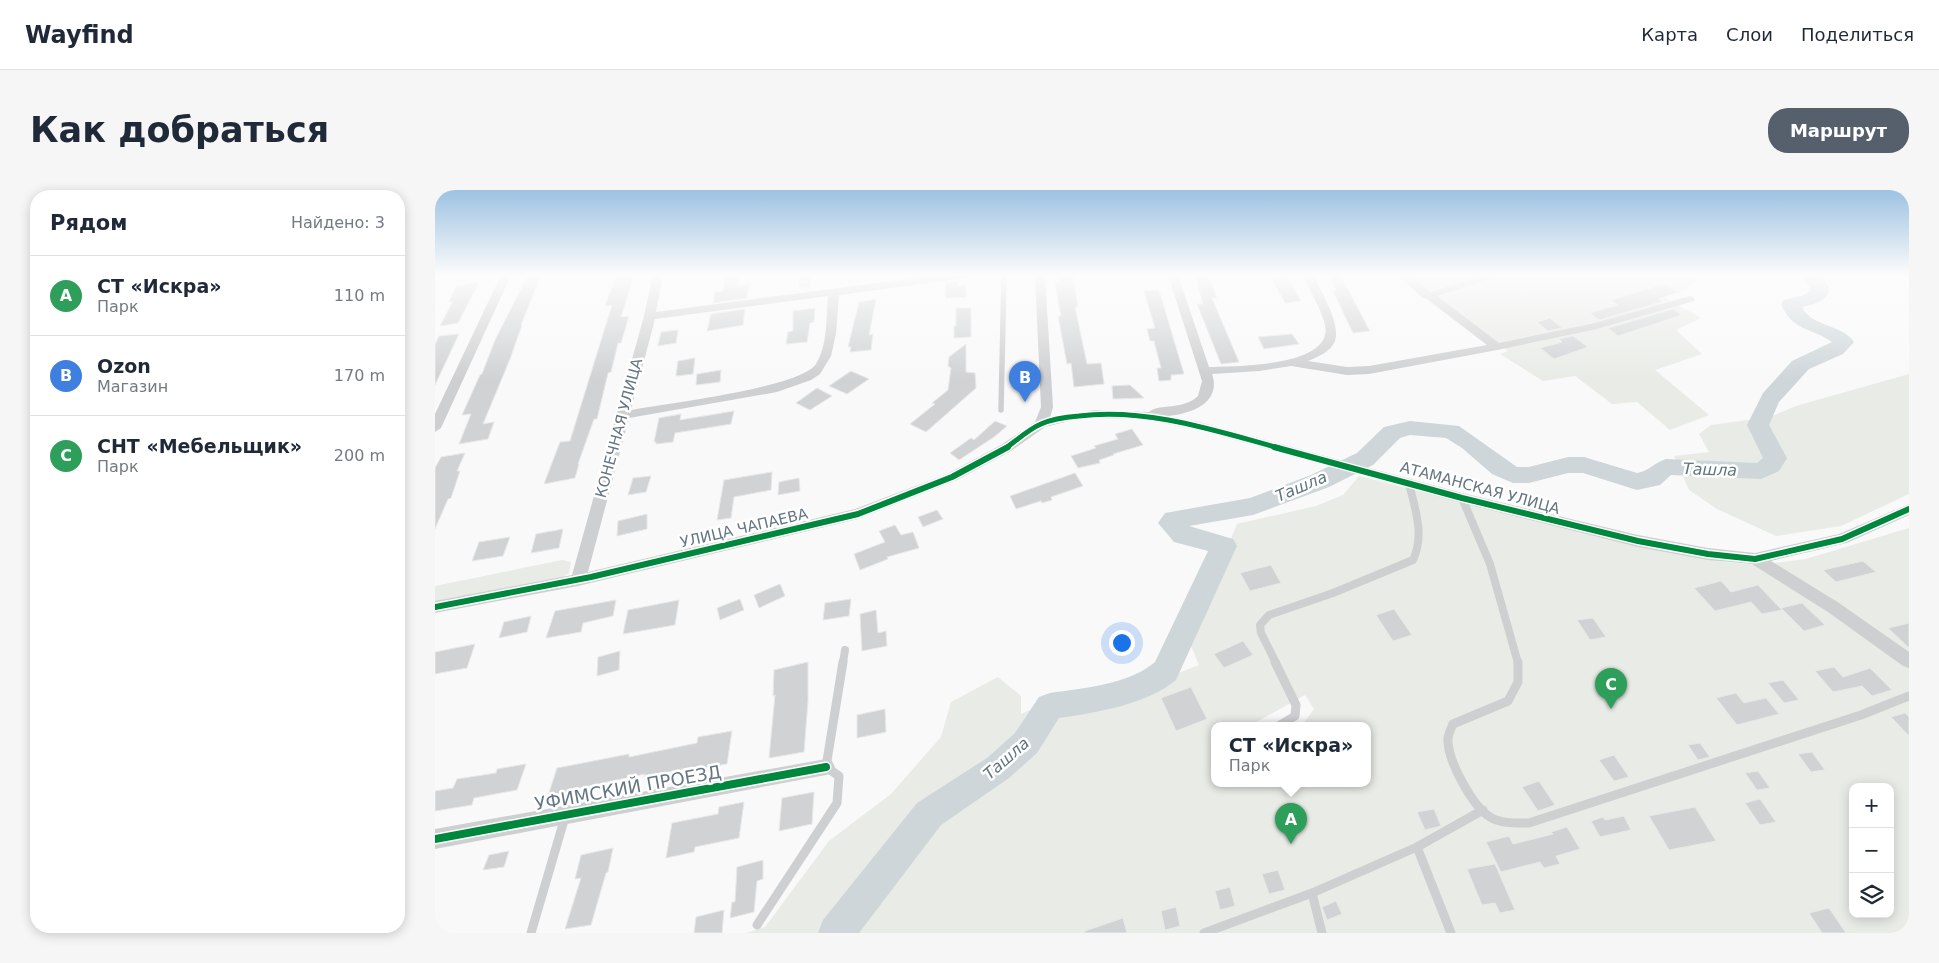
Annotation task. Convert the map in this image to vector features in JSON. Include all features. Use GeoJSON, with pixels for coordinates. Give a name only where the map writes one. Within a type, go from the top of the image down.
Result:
{"type":"FeatureCollection","features":[{"type":"Feature","properties":{"kind":"street"},"geometry":{"type":"LineString","coordinates":[[435,428],[490,310]]}},
{"type":"Feature","properties":{"kind":"street","name":"КОНЕЧНАЯ УЛИЦА"},"geometry":{"type":"LineString","coordinates":[[578,580],[651,310]]}},
{"type":"Feature","properties":{"kind":"street"},"geometry":{"type":"LineString","coordinates":[[650,316],[699,310]]}},
{"type":"Feature","properties":{"kind":"street"},"geometry":{"type":"LineString","coordinates":[[623,415],[777,388],[798,382],[817,370],[826,357],[832,310]]}},
{"type":"Feature","properties":{"kind":"street"},"geometry":{"type":"LineString","coordinates":[[1041,424],[1047,407],[1042,310]]}},
{"type":"Feature","properties":{"kind":"street"},"geometry":{"type":"LineString","coordinates":[[1141,415],[1189,408],[1202,401],[1208,391],[1205,372],[1184,310]]}},
{"type":"Feature","properties":{"kind":"street"},"geometry":{"type":"LineString","coordinates":[[1205,372],[1294,363],[1309,358],[1330,342],[1333,333],[1323,310]]}},
{"type":"Feature","properties":{"kind":"street"},"geometry":{"type":"LineString","coordinates":[[1446,310],[1497,347]]}},
{"type":"Feature","properties":{"kind":"street"},"geometry":{"type":"LineString","coordinates":[[1294,363],[1347,371],[1369,370],[1497,347],[1597,326],[1653,310]]}},
{"type":"Feature","properties":{"kind":"street","name":"АТАМАНСКАЯ УЛИЦА"},"geometry":{"type":"LineString","coordinates":[[1041,424],[1069,417],[1095,414],[1141,415],[1199,426],[1367,470],[1462,498],[1639,541],[1708,554],[1755,559],[1842,539],[1909,509]]}},
{"type":"Feature","properties":{"kind":"street","name":"УЛИЦА ЧАПАЕВА"},"geometry":{"type":"LineString","coordinates":[[435,607],[578,580],[858,514],[952,477],[1006,448],[1041,424]]}},
{"type":"Feature","properties":{"kind":"street"},"geometry":{"type":"LineString","coordinates":[[1755,559],[1808,590],[1909,661]]}},
{"type":"Feature","properties":{"kind":"street","name":"УФИМСКИЙ ПРОЕЗД"},"geometry":{"type":"LineString","coordinates":[[435,839],[827,767]]}},
{"type":"Feature","properties":{"kind":"lane"},"geometry":{"type":"LineString","coordinates":[[1001,410],[1003,310]]}},
{"type":"Feature","properties":{"kind":"lane"},"geometry":{"type":"LineString","coordinates":[[1285,722],[1295,716],[1296,705],[1261,633],[1260,625],[1269,615],[1333,593],[1413,560],[1419,552],[1419,534],[1409,483]]}},
{"type":"Feature","properties":{"kind":"lane"},"geometry":{"type":"LineString","coordinates":[[1462,498],[1490,564],[1518,660],[1518,682],[1508,701],[1453,724],[1448,740],[1455,766],[1475,802],[1490,817],[1507,822],[1529,823],[1861,715],[1909,696]]}},
{"type":"Feature","properties":{"kind":"lane"},"geometry":{"type":"LineString","coordinates":[[757,925],[837,803],[839,776],[827,767],[845,650]]}},
{"type":"Feature","properties":{"kind":"lane"},"geometry":{"type":"LineString","coordinates":[[1205,933],[1311,893],[1417,848],[1483,810]]}},
{"type":"Feature","properties":{"kind":"lane"},"geometry":{"type":"LineString","coordinates":[[531,933],[565,815]]}},
{"type":"Feature","properties":{"kind":"lane"},"geometry":{"type":"LineString","coordinates":[[1417,848],[1451,933]]}},
{"type":"Feature","properties":{"kind":"lane"},"geometry":{"type":"LineString","coordinates":[[1311,893],[1322,933]]}},
{"type":"Feature","properties":{"kind":"shaded area"},"geometry":{"type":"Polygon","coordinates":[[[1454,310],[1686,310],[1701,318],[1676,330],[1702,354],[1655,370],[1709,415],[1670,430],[1637,402],[1612,404],[1575,376],[1543,381],[1500,354],[1508,351],[1454,310]]]}},
{"type":"Feature","properties":{"kind":"shaded area"},"geometry":{"type":"Polygon","coordinates":[[[1909,374],[1909,494],[1841,526],[1776,536],[1717,509],[1689,490],[1674,456],[1709,452],[1699,434],[1711,425],[1770,417],[1796,406],[1909,374]]]}},
{"type":"Feature","properties":{"kind":"shaded area"},"geometry":{"type":"Polygon","coordinates":[[[1359,476],[1594,536],[1723,562],[1759,565],[1806,559],[1909,528],[1909,933],[746,933],[765,927],[829,841],[891,794],[941,737],[951,702],[998,677],[1021,696],[1021,714],[1066,694],[1109,683],[1132,691],[1199,665],[1189,641],[1237,524],[1316,506],[1343,495],[1359,476]]]}},
{"type":"Feature","properties":{"kind":"shaded area"},"geometry":{"type":"Polygon","coordinates":[[[562,560],[571,562],[569,573],[561,578],[435,603],[435,586],[562,560]]]}},
{"type":"Feature","properties":{"kind":"building"},"geometry":{"type":"Polygon","coordinates":[[[448,310],[465,310],[458,323],[440,326],[448,310]]]}},
{"type":"Feature","properties":{"kind":"building"},"geometry":{"type":"Polygon","coordinates":[[[510,310],[527,310],[510,359],[483,424],[494,422],[488,439],[459,444],[471,414],[462,415],[482,374],[495,340],[510,310]]]}},
{"type":"Feature","properties":{"kind":"building"},"geometry":{"type":"Polygon","coordinates":[[[611,310],[623,310],[621,317],[629,316],[621,343],[618,343],[611,372],[608,373],[597,419],[594,419],[575,478],[544,484],[560,442],[570,441],[611,310]]]}},
{"type":"Feature","properties":{"kind":"building"},"geometry":{"type":"Polygon","coordinates":[[[745,310],[743,325],[707,331],[711,314],[745,310]]]}},
{"type":"Feature","properties":{"kind":"building"},"geometry":{"type":"Polygon","coordinates":[[[815,310],[814,322],[810,323],[807,342],[786,344],[788,332],[793,331],[793,311],[815,310]]]}},
{"type":"Feature","properties":{"kind":"building"},"geometry":{"type":"Polygon","coordinates":[[[857,310],[874,310],[869,335],[873,334],[871,350],[850,352],[851,347],[848,347],[857,310]]]}},
{"type":"Feature","properties":{"kind":"building"},"geometry":{"type":"Polygon","coordinates":[[[956,310],[971,310],[971,337],[954,338],[954,326],[956,326],[956,310]]]}},
{"type":"Feature","properties":{"kind":"building"},"geometry":{"type":"Polygon","coordinates":[[[1060,310],[1076,310],[1087,364],[1101,363],[1104,384],[1074,387],[1071,363],[1067,364],[1058,316],[1061,316],[1060,310]]]}},
{"type":"Feature","properties":{"kind":"building"},"geometry":{"type":"Polygon","coordinates":[[[1150,310],[1165,310],[1184,374],[1171,375],[1171,380],[1159,381],[1157,368],[1161,368],[1154,341],[1150,341],[1147,329],[1155,328],[1150,310]]]}},
{"type":"Feature","properties":{"kind":"building"},"geometry":{"type":"Polygon","coordinates":[[[1199,310],[1217,310],[1239,362],[1221,364],[1199,310]]]}},
{"type":"Feature","properties":{"kind":"building"},"geometry":{"type":"Polygon","coordinates":[[[1342,310],[1359,310],[1370,331],[1353,333],[1342,310]]]}},
{"type":"Feature","properties":{"kind":"building"},"geometry":{"type":"Polygon","coordinates":[[[1602,310],[1635,310],[1599,320],[1590,313],[1602,310]]]}},
{"type":"Feature","properties":{"kind":"building"},"geometry":{"type":"Polygon","coordinates":[[[1671,310],[1682,315],[1618,336],[1608,328],[1671,310]]]}},
{"type":"Feature","properties":{"kind":"building"},"geometry":{"type":"Polygon","coordinates":[[[1550,318],[1562,328],[1548,331],[1537,322],[1550,318]]]}},
{"type":"Feature","properties":{"kind":"building"},"geometry":{"type":"Polygon","coordinates":[[[678,330],[676,343],[658,346],[661,332],[678,330]]]}},
{"type":"Feature","properties":{"kind":"building"},"geometry":{"type":"Polygon","coordinates":[[[459,334],[435,385],[435,344],[439,336],[459,334]]]}},
{"type":"Feature","properties":{"kind":"building"},"geometry":{"type":"Polygon","coordinates":[[[1292,334],[1299,344],[1264,349],[1258,337],[1292,334]]]}},
{"type":"Feature","properties":{"kind":"building"},"geometry":{"type":"Polygon","coordinates":[[[1573,336],[1588,347],[1554,359],[1540,348],[1562,342],[1559,339],[1573,336]]]}},
{"type":"Feature","properties":{"kind":"building"},"geometry":{"type":"Polygon","coordinates":[[[966,344],[966,372],[975,373],[976,388],[926,432],[910,424],[935,404],[932,403],[948,390],[951,368],[948,366],[949,357],[966,344]]]}},
{"type":"Feature","properties":{"kind":"building"},"geometry":{"type":"Polygon","coordinates":[[[695,358],[693,374],[676,376],[678,361],[695,358]]]}},
{"type":"Feature","properties":{"kind":"building"},"geometry":{"type":"Polygon","coordinates":[[[721,370],[720,382],[696,385],[697,374],[721,370]]]}},
{"type":"Feature","properties":{"kind":"building"},"geometry":{"type":"Polygon","coordinates":[[[851,371],[869,379],[847,394],[829,386],[851,371]]]}},
{"type":"Feature","properties":{"kind":"building"},"geometry":{"type":"Polygon","coordinates":[[[1130,385],[1144,398],[1113,399],[1112,386],[1130,385]]]}},
{"type":"Feature","properties":{"kind":"building"},"geometry":{"type":"Polygon","coordinates":[[[817,388],[832,396],[810,410],[796,403],[817,388]]]}},
{"type":"Feature","properties":{"kind":"building"},"geometry":{"type":"Polygon","coordinates":[[[734,411],[731,424],[675,433],[673,442],[656,444],[654,442],[659,418],[681,414],[680,420],[734,411]]]}},
{"type":"Feature","properties":{"kind":"building"},"geometry":{"type":"Polygon","coordinates":[[[995,421],[1007,426],[959,460],[950,453],[971,438],[974,440],[995,421]]]}},
{"type":"Feature","properties":{"kind":"building"},"geometry":{"type":"Polygon","coordinates":[[[1132,429],[1143,445],[1113,454],[1099,460],[1100,463],[1078,468],[1071,456],[1096,448],[1094,446],[1118,439],[1115,434],[1132,429]]]}},
{"type":"Feature","properties":{"kind":"building"},"geometry":{"type":"Polygon","coordinates":[[[465,453],[457,471],[460,471],[451,498],[448,499],[435,529],[435,468],[441,457],[465,453]]]}},
{"type":"Feature","properties":{"kind":"building"},"geometry":{"type":"Polygon","coordinates":[[[772,472],[771,490],[734,497],[731,518],[717,520],[724,480],[772,472]]]}},
{"type":"Feature","properties":{"kind":"building"},"geometry":{"type":"Polygon","coordinates":[[[1075,473],[1083,486],[1051,497],[1052,500],[1042,503],[1041,501],[1016,509],[1010,496],[1075,473]]]}},
{"type":"Feature","properties":{"kind":"building"},"geometry":{"type":"Polygon","coordinates":[[[651,476],[646,492],[628,495],[633,478],[651,476]]]}},
{"type":"Feature","properties":{"kind":"building"},"geometry":{"type":"Polygon","coordinates":[[[799,478],[800,491],[778,495],[779,482],[799,478]]]}},
{"type":"Feature","properties":{"kind":"building"},"geometry":{"type":"Polygon","coordinates":[[[937,510],[943,519],[923,527],[918,517],[937,510]]]}},
{"type":"Feature","properties":{"kind":"building"},"geometry":{"type":"Polygon","coordinates":[[[647,514],[647,529],[617,536],[618,521],[647,514]]]}},
{"type":"Feature","properties":{"kind":"building"},"geometry":{"type":"Polygon","coordinates":[[[895,525],[901,535],[913,532],[919,548],[887,557],[888,559],[860,570],[854,554],[885,542],[879,531],[895,525]]]}},
{"type":"Feature","properties":{"kind":"building"},"geometry":{"type":"Polygon","coordinates":[[[563,529],[559,548],[531,553],[536,534],[563,529]]]}},
{"type":"Feature","properties":{"kind":"building"},"geometry":{"type":"Polygon","coordinates":[[[510,537],[503,556],[472,561],[479,542],[510,537]]]}},
{"type":"Feature","properties":{"kind":"building"},"geometry":{"type":"Polygon","coordinates":[[[1863,561],[1876,572],[1836,582],[1823,570],[1863,561]]]}},
{"type":"Feature","properties":{"kind":"building"},"geometry":{"type":"Polygon","coordinates":[[[1271,565],[1281,583],[1250,591],[1240,573],[1271,565]]]}},
{"type":"Feature","properties":{"kind":"building"},"geometry":{"type":"Polygon","coordinates":[[[1721,581],[1731,592],[1758,585],[1782,610],[1762,614],[1751,602],[1715,611],[1694,588],[1721,581]]]}},
{"type":"Feature","properties":{"kind":"building"},"geometry":{"type":"Polygon","coordinates":[[[780,584],[785,596],[759,608],[754,595],[780,584]]]}},
{"type":"Feature","properties":{"kind":"building"},"geometry":{"type":"Polygon","coordinates":[[[740,599],[744,610],[720,620],[717,608],[740,599]]]}},
{"type":"Feature","properties":{"kind":"building"},"geometry":{"type":"Polygon","coordinates":[[[851,599],[849,616],[823,620],[825,603],[851,599]]]}},
{"type":"Feature","properties":{"kind":"building"},"geometry":{"type":"Polygon","coordinates":[[[616,600],[613,616],[583,623],[581,632],[546,638],[555,611],[616,600]]]}},
{"type":"Feature","properties":{"kind":"building"},"geometry":{"type":"Polygon","coordinates":[[[679,600],[675,625],[623,634],[628,610],[679,600]]]}},
{"type":"Feature","properties":{"kind":"building"},"geometry":{"type":"Polygon","coordinates":[[[1802,603],[1825,625],[1804,631],[1781,608],[1802,603]]]}},
{"type":"Feature","properties":{"kind":"building"},"geometry":{"type":"Polygon","coordinates":[[[1394,609],[1412,635],[1393,641],[1376,615],[1394,609]]]}},
{"type":"Feature","properties":{"kind":"building"},"geometry":{"type":"Polygon","coordinates":[[[876,610],[878,633],[886,631],[887,646],[862,651],[860,614],[876,610]]]}},
{"type":"Feature","properties":{"kind":"building"},"geometry":{"type":"Polygon","coordinates":[[[531,616],[527,632],[499,638],[504,622],[531,616]]]}},
{"type":"Feature","properties":{"kind":"building"},"geometry":{"type":"Polygon","coordinates":[[[1593,618],[1606,637],[1590,640],[1577,620],[1593,618]]]}},
{"type":"Feature","properties":{"kind":"building"},"geometry":{"type":"Polygon","coordinates":[[[1909,623],[1909,648],[1888,628],[1909,623]]]}},
{"type":"Feature","properties":{"kind":"building"},"geometry":{"type":"Polygon","coordinates":[[[1243,641],[1253,655],[1224,668],[1214,654],[1243,641]]]}},
{"type":"Feature","properties":{"kind":"building"},"geometry":{"type":"Polygon","coordinates":[[[475,644],[467,668],[435,674],[435,652],[475,644]]]}},
{"type":"Feature","properties":{"kind":"building"},"geometry":{"type":"Polygon","coordinates":[[[620,651],[619,670],[597,676],[598,657],[620,651]]]}},
{"type":"Feature","properties":{"kind":"building"},"geometry":{"type":"Polygon","coordinates":[[[808,662],[808,701],[804,752],[769,758],[775,695],[773,696],[774,670],[808,662]]]}},
{"type":"Feature","properties":{"kind":"building"},"geometry":{"type":"Polygon","coordinates":[[[1834,667],[1843,677],[1870,668],[1892,690],[1872,696],[1862,686],[1833,692],[1815,671],[1834,667]]]}},
{"type":"Feature","properties":{"kind":"building"},"geometry":{"type":"Polygon","coordinates":[[[1783,680],[1799,700],[1784,703],[1768,683],[1783,680]]]}},
{"type":"Feature","properties":{"kind":"building"},"geometry":{"type":"Polygon","coordinates":[[[1191,687],[1207,719],[1176,731],[1161,698],[1191,687]]]}},
{"type":"Feature","properties":{"kind":"building"},"geometry":{"type":"Polygon","coordinates":[[[1736,693],[1744,703],[1766,698],[1779,714],[1737,725],[1716,698],[1736,693]]]}},
{"type":"Feature","properties":{"kind":"building"},"geometry":{"type":"Polygon","coordinates":[[[885,709],[886,732],[857,738],[857,715],[885,709]]]}},
{"type":"Feature","properties":{"kind":"building"},"geometry":{"type":"Polygon","coordinates":[[[1905,713],[1909,717],[1909,736],[1891,717],[1905,713]]]}},
{"type":"Feature","properties":{"kind":"building"},"geometry":{"type":"Polygon","coordinates":[[[732,731],[727,764],[692,770],[692,767],[644,777],[645,774],[570,790],[570,793],[548,796],[557,768],[629,754],[629,757],[697,743],[698,737],[732,731]]]}},
{"type":"Feature","properties":{"kind":"building"},"geometry":{"type":"Polygon","coordinates":[[[1700,743],[1710,757],[1698,760],[1688,745],[1700,743]]]}},
{"type":"Feature","properties":{"kind":"building"},"geometry":{"type":"Polygon","coordinates":[[[1812,752],[1825,770],[1811,772],[1798,754],[1812,752]]]}},
{"type":"Feature","properties":{"kind":"building"},"geometry":{"type":"Polygon","coordinates":[[[1614,755],[1629,777],[1614,781],[1599,760],[1614,755]]]}},
{"type":"Feature","properties":{"kind":"building"},"geometry":{"type":"Polygon","coordinates":[[[526,764],[517,790],[474,798],[472,805],[435,811],[435,791],[453,788],[457,779],[496,773],[497,769],[526,764]]]}},
{"type":"Feature","properties":{"kind":"building"},"geometry":{"type":"Polygon","coordinates":[[[1758,771],[1770,788],[1757,790],[1745,773],[1758,771]]]}},
{"type":"Feature","properties":{"kind":"building"},"geometry":{"type":"Polygon","coordinates":[[[1539,781],[1555,805],[1538,811],[1522,787],[1539,781]]]}},
{"type":"Feature","properties":{"kind":"building"},"geometry":{"type":"Polygon","coordinates":[[[814,792],[812,824],[779,831],[782,798],[814,792]]]}},
{"type":"Feature","properties":{"kind":"building"},"geometry":{"type":"Polygon","coordinates":[[[1760,799],[1776,822],[1760,825],[1745,803],[1760,799]]]}},
{"type":"Feature","properties":{"kind":"building"},"geometry":{"type":"Polygon","coordinates":[[[744,802],[739,838],[695,847],[694,852],[666,858],[672,823],[718,814],[719,807],[744,802]]]}},
{"type":"Feature","properties":{"kind":"building"},"geometry":{"type":"Polygon","coordinates":[[[1695,807],[1716,841],[1669,850],[1649,816],[1695,807]]]}},
{"type":"Feature","properties":{"kind":"building"},"geometry":{"type":"Polygon","coordinates":[[[1434,809],[1441,826],[1425,830],[1417,812],[1434,809]]]}},
{"type":"Feature","properties":{"kind":"building"},"geometry":{"type":"Polygon","coordinates":[[[1624,816],[1631,830],[1600,837],[1591,821],[1603,817],[1605,820],[1624,816]]]}},
{"type":"Feature","properties":{"kind":"building"},"geometry":{"type":"Polygon","coordinates":[[[1567,827],[1580,849],[1556,856],[1560,864],[1544,868],[1540,862],[1501,872],[1486,842],[1509,836],[1513,844],[1553,834],[1551,832],[1567,827]]]}},
{"type":"Feature","properties":{"kind":"building"},"geometry":{"type":"Polygon","coordinates":[[[613,848],[608,872],[606,873],[591,925],[565,929],[581,878],[575,879],[581,855],[613,848]]]}},
{"type":"Feature","properties":{"kind":"building"},"geometry":{"type":"Polygon","coordinates":[[[509,851],[504,867],[483,870],[489,855],[509,851]]]}},
{"type":"Feature","properties":{"kind":"building"},"geometry":{"type":"Polygon","coordinates":[[[763,860],[763,879],[757,881],[754,912],[730,918],[732,902],[735,902],[737,867],[763,860]]]}},
{"type":"Feature","properties":{"kind":"building"},"geometry":{"type":"Polygon","coordinates":[[[1495,864],[1515,910],[1500,913],[1495,903],[1482,905],[1467,869],[1495,864]]]}},
{"type":"Feature","properties":{"kind":"building"},"geometry":{"type":"Polygon","coordinates":[[[1278,870],[1285,890],[1269,894],[1262,874],[1278,870]]]}},
{"type":"Feature","properties":{"kind":"building"},"geometry":{"type":"Polygon","coordinates":[[[1230,887],[1235,906],[1220,910],[1215,891],[1230,887]]]}},
{"type":"Feature","properties":{"kind":"building"},"geometry":{"type":"Polygon","coordinates":[[[1336,901],[1342,914],[1327,920],[1322,907],[1336,901]]]}},
{"type":"Feature","properties":{"kind":"building"},"geometry":{"type":"Polygon","coordinates":[[[1176,907],[1180,926],[1165,930],[1161,911],[1176,907]]]}},
{"type":"Feature","properties":{"kind":"building"},"geometry":{"type":"Polygon","coordinates":[[[1829,908],[1846,933],[1822,933],[1809,913],[1829,908]]]}},
{"type":"Feature","properties":{"kind":"building"},"geometry":{"type":"Polygon","coordinates":[[[724,910],[722,933],[694,933],[696,917],[724,910]]]}},
{"type":"Feature","properties":{"kind":"building"},"geometry":{"type":"Polygon","coordinates":[[[1123,918],[1127,933],[1085,933],[1085,931],[1123,918]]]}},
{"type":"Feature","properties":{"kind":"waterway","name":"Ташла"},"geometry":{"type":"LineString","coordinates":[[836,933],[929,814],[998,768],[1026,743],[1050,706],[1126,691],[1153,680],[1168,668],[1211,570],[1224,546],[1183,535],[1171,523],[1174,519],[1253,506],[1320,481],[1365,459],[1392,432],[1410,428],[1451,431],[1470,443],[1500,468],[1513,475],[1529,475],[1568,465],[1584,465],[1637,482],[1652,479],[1666,467],[1761,471],[1771,465],[1775,458],[1758,425],[1771,398],[1801,364],[1836,350],[1844,342],[1800,319],[1794,310]]}},
{"type":"Feature","properties":{"kind":"cycle path"},"geometry":{"type":"LineString","coordinates":[[435,607],[591,577],[858,514],[952,477],[1006,448],[1041,424],[1069,417],[1095,414],[1141,415],[1199,426],[1462,498],[1638,541],[1708,554],[1755,559],[1842,539],[1909,509]]}},
{"type":"Feature","properties":{"kind":"cycle path"},"geometry":{"type":"LineString","coordinates":[[435,839],[826,767]]}},
{"type":"Feature","properties":{"kind":"place","name":"Ozon"},"geometry":{"type":"Point","coordinates":[1025,402]}},
{"type":"Feature","properties":{"kind":"place","name":"СНТ «Мебельщик»"},"geometry":{"type":"Point","coordinates":[1611,709]}},
{"type":"Feature","properties":{"kind":"place","name":"СТ «Искра»"},"geometry":{"type":"Point","coordinates":[1291,844]}}]}
